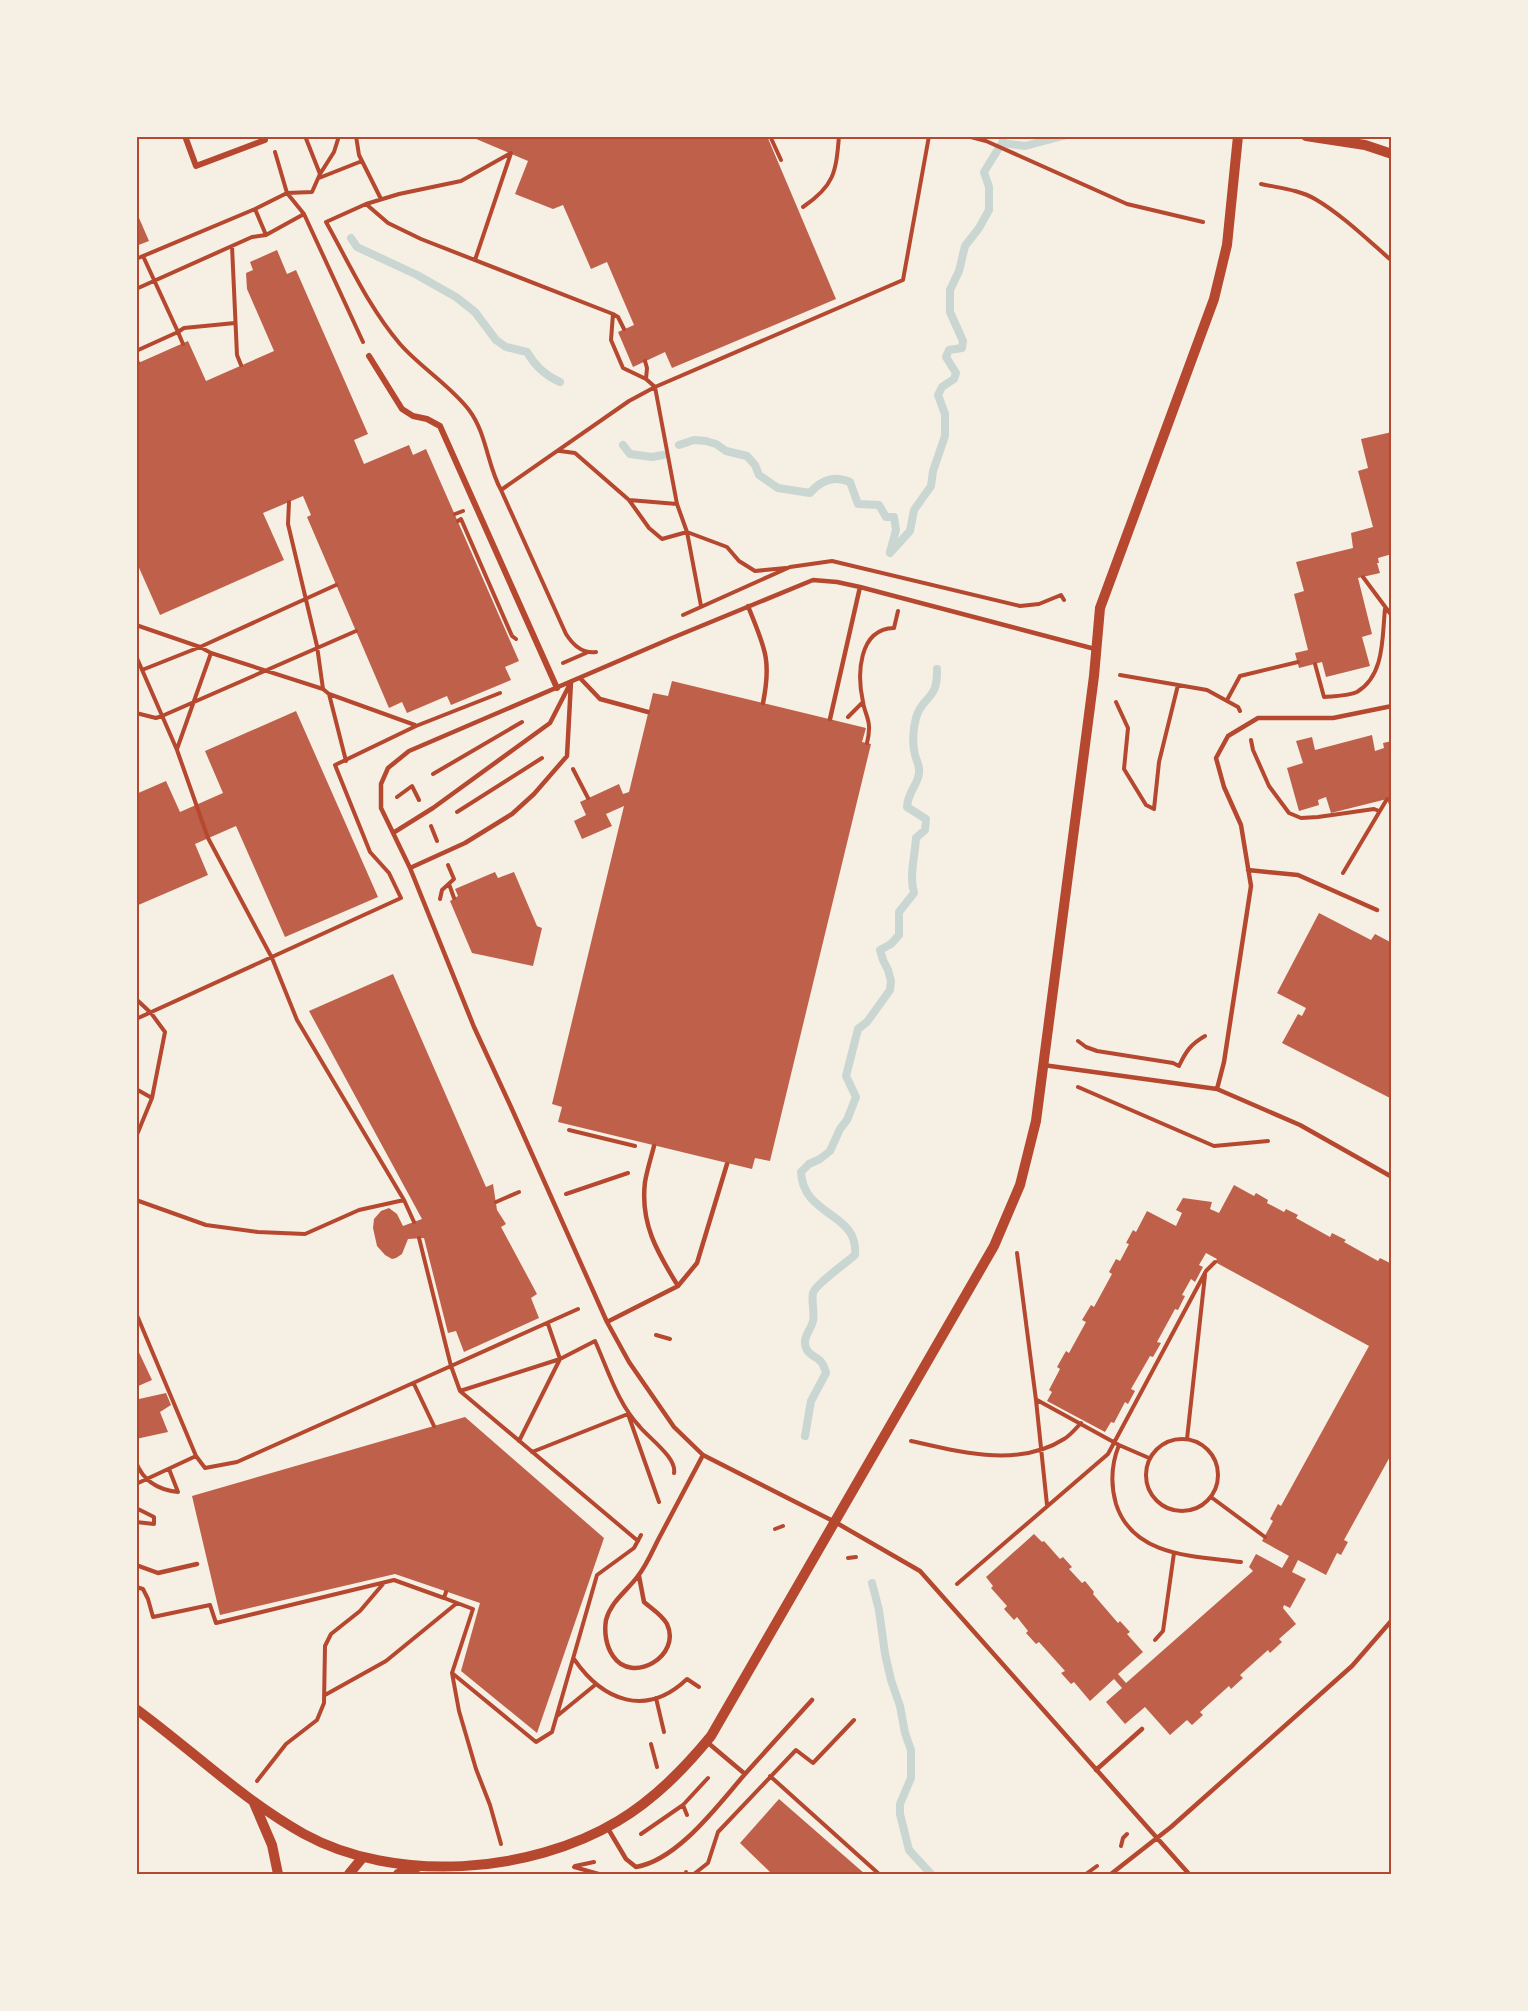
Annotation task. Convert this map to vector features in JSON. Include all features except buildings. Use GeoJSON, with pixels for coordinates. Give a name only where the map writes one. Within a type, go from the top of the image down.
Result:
{"type":"FeatureCollection","features":[{"type":"Feature","properties":{"kind":"street"},"geometry":{"type":"LineString","coordinates":[[185,136],[196,166],[264,138]]}},
{"type":"Feature","properties":{"kind":"street"},"geometry":{"type":"LineString","coordinates":[[136,1709],[254,1803],[306,1834],[363,1857],[422,1866],[484,1866],[550,1851],[584,1839],[648,1801],[671,1782],[707,1742],[994,1246],[1020,1185],[1036,1121],[1094,676],[1100,608],[1214,299],[1227,245],[1238,136]]}},
{"type":"Feature","properties":{"kind":"street"},"geometry":{"type":"LineString","coordinates":[[1306,136],[1365,145],[1392,154]]}},
{"type":"Feature","properties":{"kind":"street"},"geometry":{"type":"LineString","coordinates":[[369,356],[402,409],[412,416],[427,419],[440,426],[557,688]]}},
{"type":"Feature","properties":{"kind":"street"},"geometry":{"type":"LineString","coordinates":[[254,1803],[272,1845],[278,1875]]}},
{"type":"Feature","properties":{"kind":"street"},"geometry":{"type":"LineString","coordinates":[[349,1875],[363,1857]]}},
{"type":"Feature","properties":{"kind":"street"},"geometry":{"type":"LineString","coordinates":[[398,1875],[422,1866]]}},
{"type":"Feature","properties":{"kind":"lane"},"geometry":{"type":"LineString","coordinates":[[1095,650],[860,587],[813,580],[409,751],[388,768],[381,784],[381,808],[410,868],[474,1028],[512,1107],[607,1322],[629,1362],[674,1427],[703,1455],[835,1522],[920,1571],[1189,1875]]}},
{"type":"Feature","properties":{"kind":"lane"},"geometry":{"type":"LineString","coordinates":[[831,719],[860,587]]}},
{"type":"Feature","properties":{"kind":"lane"},"geometry":{"type":"LineString","coordinates":[[748,606],[764,645],[768,662],[768,680],[763,703]]}},
{"type":"Feature","properties":{"kind":"lane"},"geometry":{"type":"LineString","coordinates":[[580,678],[600,699],[648,712]]}},
{"type":"Feature","properties":{"kind":"lane"},"geometry":{"type":"LineString","coordinates":[[393,833],[425,814],[550,723],[571,682]]}},
{"type":"Feature","properties":{"kind":"lane"},"geometry":{"type":"LineString","coordinates":[[410,868],[465,843],[512,814],[534,794],[567,756],[571,682]]}},
{"type":"Feature","properties":{"kind":"lane"},"geometry":{"type":"LineString","coordinates":[[1217,1089],[1224,1062],[1251,886],[1241,825],[1224,787],[1216,758],[1228,736],[1258,718],[1333,718],[1392,706]]}},
{"type":"Feature","properties":{"kind":"lane"},"geometry":{"type":"LineString","coordinates":[[1248,870],[1298,875],[1377,910]]}},
{"type":"Feature","properties":{"kind":"lane"},"geometry":{"type":"LineString","coordinates":[[1043,1065],[1217,1089],[1300,1125],[1392,1177]]}},
{"type":"Feature","properties":{"kind":"lane"},"geometry":{"type":"LineString","coordinates":[[654,1146],[645,1182],[645,1217],[658,1254],[678,1286]]}},
{"type":"Feature","properties":{"kind":"lane"},"geometry":{"type":"LineString","coordinates":[[607,1322],[678,1286],[698,1263],[727,1164]]}},
{"type":"Feature","properties":{"kind":"lane"},"geometry":{"type":"LineString","coordinates":[[639,1576],[644,1602],[661,1616],[670,1633],[669,1643],[657,1662],[640,1668],[621,1664],[613,1657],[606,1635],[607,1620],[618,1598],[639,1576],[703,1455]]}},
{"type":"Feature","properties":{"kind":"lane"},"geometry":{"type":"LineString","coordinates":[[136,1565],[158,1573],[197,1564]]}},
{"type":"Feature","properties":{"kind":"lane"},"geometry":{"type":"LineString","coordinates":[[1111,1875],[1156,1839],[1352,1666],[1392,1620]]}},
{"type":"Feature","properties":{"kind":"lane"},"geometry":{"type":"LineString","coordinates":[[607,1827],[626,1859],[636,1867],[649,1864],[672,1850],[702,1823],[812,1700]]}},
{"type":"Feature","properties":{"kind":"lane"},"geometry":{"type":"LineString","coordinates":[[1096,1770],[1142,1729]]}},
{"type":"Feature","properties":{"kind":"lane"},"geometry":{"type":"LineString","coordinates":[[707,1742],[745,1774]]}},
{"type":"Feature","properties":{"kind":"path"},"geometry":{"type":"LineString","coordinates":[[305,136],[319,176]]}},
{"type":"Feature","properties":{"kind":"path"},"geometry":{"type":"LineString","coordinates":[[136,259],[255,209],[287,193],[312,192],[334,152],[339,136]]}},
{"type":"Feature","properties":{"kind":"path"},"geometry":{"type":"LineString","coordinates":[[356,136],[362,161],[381,199]]}},
{"type":"Feature","properties":{"kind":"path"},"geometry":{"type":"LineString","coordinates":[[770,136],[781,160]]}},
{"type":"Feature","properties":{"kind":"path"},"geometry":{"type":"LineString","coordinates":[[803,207],[818,196],[830,181],[837,166],[839,136]]}},
{"type":"Feature","properties":{"kind":"path"},"geometry":{"type":"LineString","coordinates":[[501,490],[629,401],[655,387],[903,280],[928,136]]}},
{"type":"Feature","properties":{"kind":"path"},"geometry":{"type":"LineString","coordinates":[[967,136],[1005,149],[1127,204],[1203,222]]}},
{"type":"Feature","properties":{"kind":"path"},"geometry":{"type":"LineString","coordinates":[[264,138],[276,152],[287,193],[304,214],[369,356]]}},
{"type":"Feature","properties":{"kind":"path"},"geometry":{"type":"LineString","coordinates":[[475,260],[512,153],[461,181],[381,199],[326,222],[390,333],[469,410],[485,444],[494,478],[566,634],[573,645],[587,653]]}},
{"type":"Feature","properties":{"kind":"path"},"geometry":{"type":"LineString","coordinates":[[319,176],[362,161]]}},
{"type":"Feature","properties":{"kind":"path"},"geometry":{"type":"LineString","coordinates":[[1261,184],[1314,199],[1392,261]]}},
{"type":"Feature","properties":{"kind":"path"},"geometry":{"type":"LineString","coordinates":[[366,204],[388,223],[421,239],[613,314],[618,317],[624,329]]}},
{"type":"Feature","properties":{"kind":"path"},"geometry":{"type":"LineString","coordinates":[[255,209],[266,235]]}},
{"type":"Feature","properties":{"kind":"path"},"geometry":{"type":"LineString","coordinates":[[136,290],[252,237],[266,235],[304,214]]}},
{"type":"Feature","properties":{"kind":"path"},"geometry":{"type":"LineString","coordinates":[[232,246],[237,355],[241,365]]}},
{"type":"Feature","properties":{"kind":"path"},"geometry":{"type":"LineString","coordinates":[[143,256],[183,344]]}},
{"type":"Feature","properties":{"kind":"path"},"geometry":{"type":"LineString","coordinates":[[613,314],[611,340],[623,368],[655,387],[677,504],[687,532],[701,606]]}},
{"type":"Feature","properties":{"kind":"path"},"geometry":{"type":"LineString","coordinates":[[136,351],[184,328],[235,323]]}},
{"type":"Feature","properties":{"kind":"path"},"geometry":{"type":"LineString","coordinates":[[645,361],[647,368],[645,379]]}},
{"type":"Feature","properties":{"kind":"path"},"geometry":{"type":"LineString","coordinates":[[559,451],[575,453],[629,500],[649,528],[662,539],[687,532],[727,547],[738,561],[755,571],[832,561],[1020,606],[1039,604],[1061,595],[1065,600]]}},
{"type":"Feature","properties":{"kind":"path"},"geometry":{"type":"LineString","coordinates":[[629,500],[677,504]]}},
{"type":"Feature","properties":{"kind":"path"},"geometry":{"type":"LineString","coordinates":[[289,502],[288,524],[317,646],[323,689]]}},
{"type":"Feature","properties":{"kind":"path"},"geometry":{"type":"LineString","coordinates":[[681,616],[790,567]]}},
{"type":"Feature","properties":{"kind":"path"},"geometry":{"type":"LineString","coordinates":[[1363,577],[1392,616]]}},
{"type":"Feature","properties":{"kind":"path"},"geometry":{"type":"LineString","coordinates":[[142,670],[200,647],[336,585]]}},
{"type":"Feature","properties":{"kind":"path"},"geometry":{"type":"LineString","coordinates":[[867,743],[870,728],[863,702],[861,670],[864,652],[874,633],[885,628],[894,628],[901,598]]}},
{"type":"Feature","properties":{"kind":"path"},"geometry":{"type":"LineString","coordinates":[[1315,664],[1324,697],[1356,693],[1376,673],[1385,609]]}},
{"type":"Feature","properties":{"kind":"path"},"geometry":{"type":"LineString","coordinates":[[136,625],[211,653],[323,689],[329,694],[416,726]]}},
{"type":"Feature","properties":{"kind":"path"},"geometry":{"type":"LineString","coordinates":[[136,712],[156,718],[162,716],[356,630]]}},
{"type":"Feature","properties":{"kind":"path"},"geometry":{"type":"LineString","coordinates":[[549,669],[587,653],[601,651]]}},
{"type":"Feature","properties":{"kind":"path"},"geometry":{"type":"LineString","coordinates":[[177,750],[211,653]]}},
{"type":"Feature","properties":{"kind":"path"},"geometry":{"type":"LineString","coordinates":[[136,656],[177,750],[208,838],[272,958],[297,1020],[404,1200],[414,1222]]}},
{"type":"Feature","properties":{"kind":"path"},"geometry":{"type":"LineString","coordinates":[[1227,700],[1240,676],[1298,662]]}},
{"type":"Feature","properties":{"kind":"path"},"geometry":{"type":"LineString","coordinates":[[1120,675],[1207,690],[1238,707],[1248,723],[1253,750],[1269,786],[1289,813],[1301,818],[1374,809],[1379,811]]}},
{"type":"Feature","properties":{"kind":"path"},"geometry":{"type":"LineString","coordinates":[[1116,702],[1128,728],[1124,769],[1146,805],[1154,809],[1159,762],[1178,685]]}},
{"type":"Feature","properties":{"kind":"path"},"geometry":{"type":"LineString","coordinates":[[136,1019],[401,898],[389,873],[370,852],[335,765],[416,726],[510,689]]}},
{"type":"Feature","properties":{"kind":"path"},"geometry":{"type":"LineString","coordinates":[[329,694],[346,761]]}},
{"type":"Feature","properties":{"kind":"path"},"geometry":{"type":"LineString","coordinates":[[845,723],[848,716],[863,702]]}},
{"type":"Feature","properties":{"kind":"path"},"geometry":{"type":"LineString","coordinates":[[433,774],[523,721]]}},
{"type":"Feature","properties":{"kind":"path"},"geometry":{"type":"LineString","coordinates":[[451,816],[551,751]]}},
{"type":"Feature","properties":{"kind":"path"},"geometry":{"type":"LineString","coordinates":[[357,818],[381,808],[412,786],[454,879],[442,890],[440,903]]}},
{"type":"Feature","properties":{"kind":"path"},"geometry":{"type":"LineString","coordinates":[[1343,873],[1387,799]]}},
{"type":"Feature","properties":{"kind":"path"},"geometry":{"type":"LineString","coordinates":[[432,829],[441,822]]}},
{"type":"Feature","properties":{"kind":"path"},"geometry":{"type":"LineString","coordinates":[[448,884],[454,898]]}},
{"type":"Feature","properties":{"kind":"path"},"geometry":{"type":"LineString","coordinates":[[136,999],[151,1013],[165,1032],[152,1098],[136,1137]]}},
{"type":"Feature","properties":{"kind":"path"},"geometry":{"type":"LineString","coordinates":[[1078,1041],[1096,1051],[1173,1063],[1179,1066],[1186,1050],[1205,1036]]}},
{"type":"Feature","properties":{"kind":"path"},"geometry":{"type":"LineString","coordinates":[[1077,1086],[1214,1146],[1268,1141]]}},
{"type":"Feature","properties":{"kind":"path"},"geometry":{"type":"LineString","coordinates":[[136,1089],[152,1098]]}},
{"type":"Feature","properties":{"kind":"path"},"geometry":{"type":"LineString","coordinates":[[569,1130],[635,1146]]}},
{"type":"Feature","properties":{"kind":"path"},"geometry":{"type":"LineString","coordinates":[[565,1194],[628,1173]]}},
{"type":"Feature","properties":{"kind":"path"},"geometry":{"type":"LineString","coordinates":[[496,1202],[519,1192]]}},
{"type":"Feature","properties":{"kind":"path"},"geometry":{"type":"LineString","coordinates":[[136,1200],[206,1225],[258,1232],[304,1234],[359,1210],[404,1200]]}},
{"type":"Feature","properties":{"kind":"path"},"geometry":{"type":"LineString","coordinates":[[419,1238],[451,1366],[460,1391],[638,1541]]}},
{"type":"Feature","properties":{"kind":"path"},"geometry":{"type":"LineString","coordinates":[[1017,1253],[1047,1506]]}},
{"type":"Feature","properties":{"kind":"path"},"geometry":{"type":"LineString","coordinates":[[957,1584],[1108,1454],[1206,1271],[1215,1262]]}},
{"type":"Feature","properties":{"kind":"path"},"geometry":{"type":"LineString","coordinates":[[1187,1438],[1206,1271]]}},
{"type":"Feature","properties":{"kind":"path"},"geometry":{"type":"LineString","coordinates":[[136,1313],[196,1456],[205,1468],[237,1462],[578,1309]]}},
{"type":"Feature","properties":{"kind":"path"},"geometry":{"type":"LineString","coordinates":[[519,1441],[560,1359],[548,1324]]}},
{"type":"Feature","properties":{"kind":"path"},"geometry":{"type":"LineString","coordinates":[[656,1335],[670,1339]]}},
{"type":"Feature","properties":{"kind":"path"},"geometry":{"type":"LineString","coordinates":[[460,1391],[560,1359],[595,1341],[628,1414],[659,1502]]}},
{"type":"Feature","properties":{"kind":"path"},"geometry":{"type":"LineString","coordinates":[[414,1384],[434,1426]]}},
{"type":"Feature","properties":{"kind":"path"},"geometry":{"type":"LineString","coordinates":[[1036,1400],[1114,1443],[1149,1458]]}},
{"type":"Feature","properties":{"kind":"path"},"geometry":{"type":"LineString","coordinates":[[532,1452],[628,1414]]}},
{"type":"Feature","properties":{"kind":"path"},"geometry":{"type":"LineString","coordinates":[[628,1414],[655,1444],[670,1456],[675,1467],[674,1475]]}},
{"type":"Feature","properties":{"kind":"path"},"geometry":{"type":"LineString","coordinates":[[911,1441],[947,1449],[999,1456],[1041,1451],[1066,1438],[1081,1423]]}},
{"type":"Feature","properties":{"kind":"path"},"geometry":{"type":"LineString","coordinates":[[1187,1438],[1204,1445],[1213,1456],[1218,1472],[1216,1488],[1202,1506],[1187,1511],[1174,1511],[1159,1503],[1149,1491],[1145,1477],[1149,1458],[1161,1445],[1175,1439],[1187,1438]]}},
{"type":"Feature","properties":{"kind":"path"},"geometry":{"type":"LineString","coordinates":[[1119,1445],[1111,1479],[1121,1518],[1135,1535],[1174,1553],[1241,1562]]}},
{"type":"Feature","properties":{"kind":"path"},"geometry":{"type":"LineString","coordinates":[[136,1484],[196,1456]]}},
{"type":"Feature","properties":{"kind":"path"},"geometry":{"type":"LineString","coordinates":[[136,1462],[139,1470],[157,1488],[178,1492],[169,1468]]}},
{"type":"Feature","properties":{"kind":"path"},"geometry":{"type":"LineString","coordinates":[[654,1512],[664,1493]]}},
{"type":"Feature","properties":{"kind":"path"},"geometry":{"type":"LineString","coordinates":[[1211,1497],[1265,1537]]}},
{"type":"Feature","properties":{"kind":"path"},"geometry":{"type":"LineString","coordinates":[[136,1508],[154,1516],[154,1524],[136,1522]]}},
{"type":"Feature","properties":{"kind":"path"},"geometry":{"type":"LineString","coordinates":[[775,1529],[783,1526]]}},
{"type":"Feature","properties":{"kind":"path"},"geometry":{"type":"LineString","coordinates":[[452,1673],[536,1742],[552,1732],[597,1575],[634,1548],[643,1531]]}},
{"type":"Feature","properties":{"kind":"path"},"geometry":{"type":"LineString","coordinates":[[1155,1640],[1163,1631],[1174,1553]]}},
{"type":"Feature","properties":{"kind":"path"},"geometry":{"type":"LineString","coordinates":[[848,1558],[856,1557]]}},
{"type":"Feature","properties":{"kind":"path"},"geometry":{"type":"LineString","coordinates":[[136,1587],[143,1589],[153,1617],[210,1605],[216,1623],[394,1580],[473,1609],[452,1673],[459,1710],[501,1845]]}},
{"type":"Feature","properties":{"kind":"path"},"geometry":{"type":"LineString","coordinates":[[257,1781],[286,1744],[317,1720],[324,1703],[325,1647],[332,1634],[360,1611],[384,1583]]}},
{"type":"Feature","properties":{"kind":"path"},"geometry":{"type":"LineString","coordinates":[[444,1598],[446,1592]]}},
{"type":"Feature","properties":{"kind":"path"},"geometry":{"type":"LineString","coordinates":[[324,1695],[386,1661],[457,1603]]}},
{"type":"Feature","properties":{"kind":"path"},"geometry":{"type":"LineString","coordinates":[[576,1620],[584,1622]]}},
{"type":"Feature","properties":{"kind":"path"},"geometry":{"type":"LineString","coordinates":[[573,1659],[595,1685],[610,1694],[628,1700],[656,1698],[675,1690],[687,1679],[699,1687]]}},
{"type":"Feature","properties":{"kind":"path"},"geometry":{"type":"LineString","coordinates":[[557,1716],[595,1685]]}},
{"type":"Feature","properties":{"kind":"path"},"geometry":{"type":"LineString","coordinates":[[656,1698],[664,1732]]}},
{"type":"Feature","properties":{"kind":"path"},"geometry":{"type":"LineString","coordinates":[[694,1875],[708,1863],[718,1832],[796,1750],[813,1763],[854,1720]]}},
{"type":"Feature","properties":{"kind":"path"},"geometry":{"type":"LineString","coordinates":[[651,1744],[657,1767]]}},
{"type":"Feature","properties":{"kind":"path"},"geometry":{"type":"LineString","coordinates":[[770,1776],[879,1875]]}},
{"type":"Feature","properties":{"kind":"path"},"geometry":{"type":"LineString","coordinates":[[641,1834],[682,1804],[708,1778]]}},
{"type":"Feature","properties":{"kind":"path"},"geometry":{"type":"LineString","coordinates":[[682,1794],[688,1798]]}},
{"type":"Feature","properties":{"kind":"path"},"geometry":{"type":"LineString","coordinates":[[682,1804],[687,1815]]}},
{"type":"Feature","properties":{"kind":"path"},"geometry":{"type":"LineString","coordinates":[[594,1862],[574,1867],[599,1875]]}},
{"type":"Feature","properties":{"kind":"waterway"},"geometry":{"type":"LineString","coordinates":[[890,553],[910,531],[914,510],[931,486],[933,471],[945,436],[945,414],[938,395],[942,387],[954,379],[956,373],[946,357],[949,350],[962,348],[963,341],[950,312],[950,290],[959,271],[965,246],[989,210],[989,187],[984,172],[1004,136]]}},
{"type":"Feature","properties":{"kind":"waterway"},"geometry":{"type":"LineString","coordinates":[[1002,143],[1025,146],[1063,136]]}},
{"type":"Feature","properties":{"kind":"waterway"},"geometry":{"type":"LineString","coordinates":[[351,238],[357,247],[417,275],[456,297],[475,312],[496,340],[506,347],[527,352],[541,370],[560,382]]}},
{"type":"Feature","properties":{"kind":"waterway"},"geometry":{"type":"LineString","coordinates":[[679,445],[694,440],[706,441],[726,451],[747,456],[755,465],[759,475],[778,488],[810,493],[828,480],[839,479],[850,482],[858,504],[879,505],[886,517],[894,517],[896,530],[890,552]]}},
{"type":"Feature","properties":{"kind":"waterway"},"geometry":{"type":"LineString","coordinates":[[623,445],[630,454],[652,457],[663,455]]}},
{"type":"Feature","properties":{"kind":"waterway"},"geometry":{"type":"LineString","coordinates":[[805,1436],[811,1401],[826,1373],[819,1359],[808,1352],[805,1344],[813,1321],[813,1293],[825,1279],[855,1255],[854,1241],[849,1230],[811,1198],[804,1187],[801,1172],[830,1151],[840,1129],[847,1120],[856,1097],[846,1076],[858,1029],[867,1022],[890,990],[891,981],[880,950],[891,944],[899,935],[899,912],[914,893],[912,873],[916,838],[925,830],[926,819],[907,807],[919,773],[913,741],[916,718],[935,687],[937,669]]}},
{"type":"Feature","properties":{"kind":"waterway"},"geometry":{"type":"LineString","coordinates":[[872,1583],[891,1680],[911,1750],[911,1778],[900,1804],[900,1814],[909,1850],[931,1874]]}}]}
